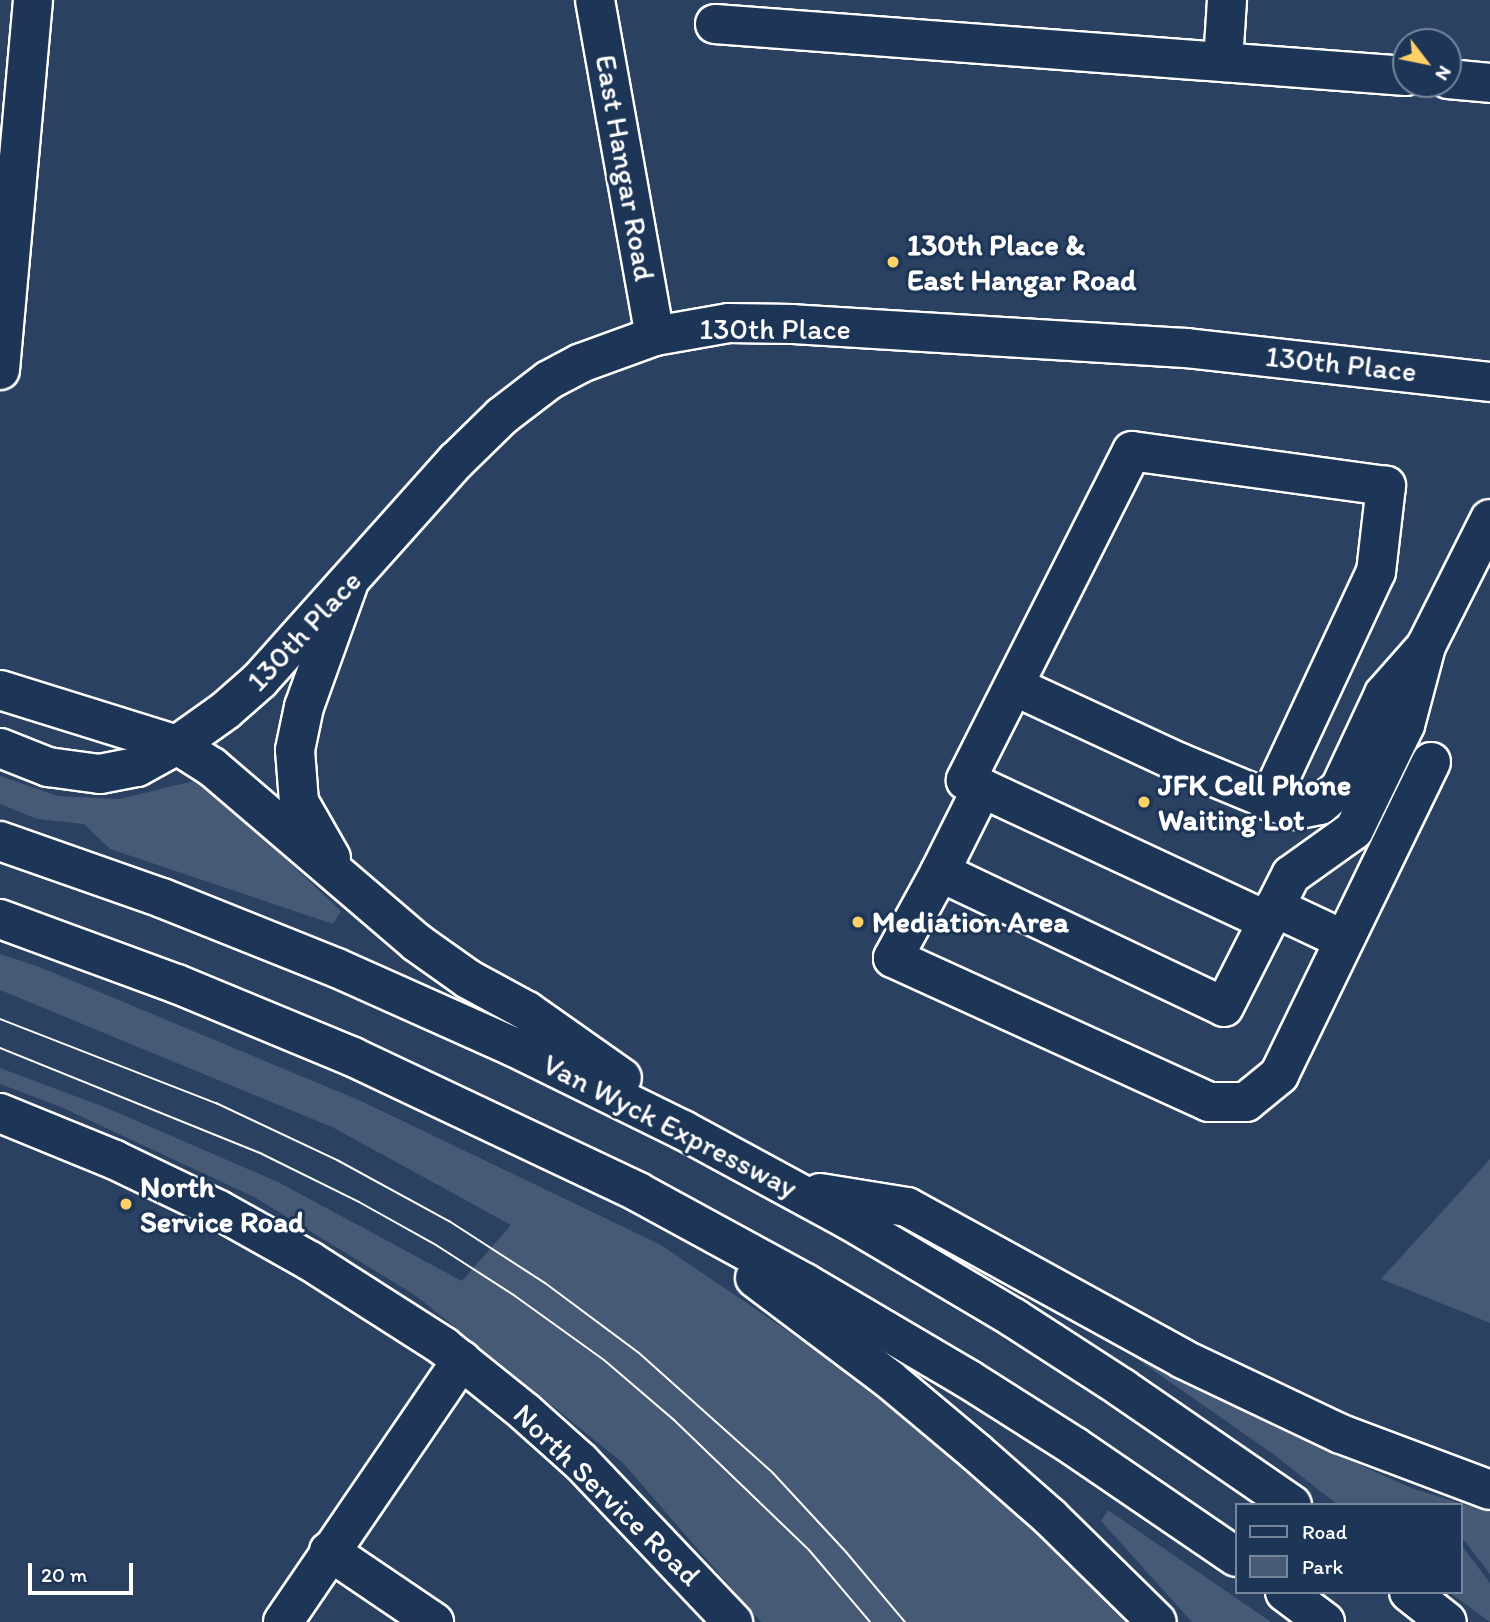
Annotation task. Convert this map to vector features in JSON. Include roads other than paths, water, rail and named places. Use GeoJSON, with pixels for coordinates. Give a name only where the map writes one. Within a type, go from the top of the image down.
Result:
{"type":"FeatureCollection","features":[{"type":"Feature","properties":{"kind":"main road"},"geometry":{"type":"LineString","coordinates":[[0,370],[15,38],[33,0]]}},
{"type":"Feature","properties":{"kind":"main road","name":"East Hangar Road"},"geometry":{"type":"LineString","coordinates":[[595,0],[655,336]]}},
{"type":"Feature","properties":{"kind":"main road"},"geometry":{"type":"LineString","coordinates":[[1223,62],[1227,0]]}},
{"type":"Feature","properties":{"kind":"main road"},"geometry":{"type":"LineString","coordinates":[[715,24],[1392,75]]}},
{"type":"Feature","properties":{"kind":"main road"},"geometry":{"type":"LineString","coordinates":[[1462,80],[1490,83]]}},
{"type":"Feature","properties":{"kind":"main road","name":"130th Place"},"geometry":{"type":"LineString","coordinates":[[0,748],[48,767],[100,774],[137,767],[177,745],[244,696],[348,585],[456,461],[523,398],[580,363],[655,336],[729,323],[792,324],[1222,351],[1490,382]]}},
{"type":"Feature","properties":{"kind":"main road"},"geometry":{"type":"LineString","coordinates":[[1269,801],[1376,572],[1386,486],[1132,451],[966,780],[1271,914],[1344,940]]}},
{"type":"Feature","properties":{"kind":"main road"},"geometry":{"type":"LineString","coordinates":[[940,872],[1224,1007],[1290,875],[1354,831],[1405,725],[1426,646],[1490,519]]}},
{"type":"Feature","properties":{"kind":"main road"},"geometry":{"type":"LineString","coordinates":[[345,881],[299,802],[294,768],[298,729],[348,585]]}},
{"type":"Feature","properties":{"kind":"main road"},"geometry":{"type":"LineString","coordinates":[[1014,686],[1294,810],[1320,805],[1340,788],[1384,694],[1426,646]]}},
{"type":"Feature","properties":{"kind":"main road"},"geometry":{"type":"LineString","coordinates":[[0,690],[177,745],[212,767],[443,962],[527,1011],[739,1160]]}},
{"type":"Feature","properties":{"kind":"main road"},"geometry":{"type":"LineString","coordinates":[[982,788],[893,958],[1209,1102],[1246,1102],[1279,1074],[1431,762]]}},
{"type":"Feature","properties":{"kind":"main road","name":"Van Wyck Expressway"},"geometry":{"type":"LineString","coordinates":[[0,841],[162,898],[350,974],[548,1063],[739,1160],[1035,1331],[1289,1503]]}},
{"type":"Feature","properties":{"kind":"main road"},"geometry":{"type":"LineString","coordinates":[[0,919],[118,961],[294,1032],[468,1109],[638,1192],[793,1276],[968,1378],[1086,1454],[1234,1557]]}},
{"type":"Feature","properties":{"kind":"main road","name":"North Service Road"},"geometry":{"type":"LineString","coordinates":[[0,1112],[115,1160],[262,1233],[366,1296],[462,1360],[580,1462],[733,1622]]}},
{"type":"Feature","properties":{"kind":"main road"},"geometry":{"type":"LineString","coordinates":[[793,1189],[907,1207],[1183,1359],[1341,1434],[1490,1490]]}},
{"type":"Feature","properties":{"kind":"main road"},"geometry":{"type":"LineString","coordinates":[[638,1192],[889,1379],[1051,1518],[1157,1622]]}},
{"type":"Feature","properties":{"kind":"main road"},"geometry":{"type":"LineString","coordinates":[[283,1622],[462,1360]]}},
{"type":"Feature","properties":{"kind":"main road"},"geometry":{"type":"LineString","coordinates":[[329,1551],[434,1622]]}},
{"type":"Feature","properties":{"kind":"main road"},"geometry":{"type":"LineString","coordinates":[[1288,1594],[1325,1622]]}},
{"type":"Feature","properties":{"kind":"main road"},"geometry":{"type":"LineString","coordinates":[[1412,1594],[1447,1622]]}},
{"type":"Feature","properties":{"kind":"tram line"},"geometry":{"type":"LineString","coordinates":[[0,1019],[216,1103],[337,1160],[449,1221],[545,1283],[639,1353],[772,1472],[846,1552],[905,1622]]}},
{"type":"Feature","properties":{"kind":"tram line"},"geometry":{"type":"LineString","coordinates":[[0,1048],[262,1154],[359,1202],[436,1245],[515,1296],[604,1360],[674,1420],[809,1550],[870,1622]]}},
{"type":"Feature","properties":{"kind":"place","name":"130th Place & East Hangar Road"},"geometry":{"type":"Point","coordinates":[893,262]}},
{"type":"Feature","properties":{"kind":"place","name":"JFK Cell Phone Waiting Lot"},"geometry":{"type":"Point","coordinates":[1144,802]}},
{"type":"Feature","properties":{"kind":"place","name":"Mediation Area"},"geometry":{"type":"Point","coordinates":[858,922]}},
{"type":"Feature","properties":{"kind":"place","name":"North Service Road"},"geometry":{"type":"Point","coordinates":[126,1204]}}]}
